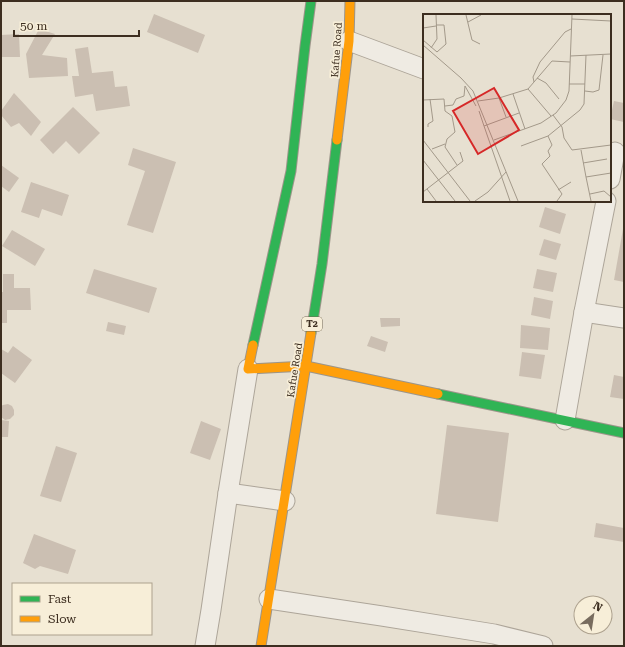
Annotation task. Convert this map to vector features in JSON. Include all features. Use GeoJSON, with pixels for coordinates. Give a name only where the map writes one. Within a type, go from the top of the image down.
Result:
{"type":"FeatureCollection","features":[{"type":"Feature","properties":{"kind":"main road"},"geometry":{"type":"LineString","coordinates":[[311,1],[291,171],[248,369],[306,366],[624,433]]}},
{"type":"Feature","properties":{"kind":"main road","name":"Kafue Road"},"geometry":{"type":"LineString","coordinates":[[261,646],[322,264],[349,41],[350,1]]}},
{"type":"Feature","properties":{"kind":"street"},"geometry":{"type":"LineString","coordinates":[[349,41],[423,68]]}},
{"type":"Feature","properties":{"kind":"street"},"geometry":{"type":"LineString","coordinates":[[611,174],[616,151]]}},
{"type":"Feature","properties":{"kind":"street"},"geometry":{"type":"LineString","coordinates":[[565,420],[606,202]]}},
{"type":"Feature","properties":{"kind":"street"},"geometry":{"type":"LineString","coordinates":[[584,312],[624,318]]}},
{"type":"Feature","properties":{"kind":"street"},"geometry":{"type":"LineString","coordinates":[[205,646],[212,610],[228,493],[248,369]]}},
{"type":"Feature","properties":{"kind":"street"},"geometry":{"type":"LineString","coordinates":[[228,493],[285,501]]}},
{"type":"Feature","properties":{"kind":"street"},"geometry":{"type":"LineString","coordinates":[[269,599],[494,634],[543,646]]}},
{"type":"Feature","properties":{"kind":"building"},"geometry":{"type":"Polygon","coordinates":[[[154,14],[205,35],[198,53],[147,32],[154,14]]]}},
{"type":"Feature","properties":{"kind":"building"},"geometry":{"type":"Polygon","coordinates":[[[39,29],[55,34],[42,55],[67,58],[68,76],[29,78],[26,54],[39,29]]]}},
{"type":"Feature","properties":{"kind":"building"},"geometry":{"type":"Polygon","coordinates":[[[19,34],[20,57],[1,57],[1,35],[19,34]]]}},
{"type":"Feature","properties":{"kind":"building"},"geometry":{"type":"Polygon","coordinates":[[[88,47],[92,73],[113,71],[115,87],[127,86],[130,106],[96,111],[93,94],[75,97],[72,76],[79,76],[75,49],[88,47]]]}},
{"type":"Feature","properties":{"kind":"building"},"geometry":{"type":"Polygon","coordinates":[[[14,93],[41,122],[31,136],[19,123],[11,127],[1,115],[1,111],[14,93]]]}},
{"type":"Feature","properties":{"kind":"building"},"geometry":{"type":"Polygon","coordinates":[[[614,101],[624,103],[624,122],[611,119],[614,101]]]}},
{"type":"Feature","properties":{"kind":"building"},"geometry":{"type":"Polygon","coordinates":[[[73,107],[100,133],[79,154],[66,141],[53,154],[40,140],[73,107]]]}},
{"type":"Feature","properties":{"kind":"building"},"geometry":{"type":"Polygon","coordinates":[[[133,148],[176,162],[153,233],[127,225],[145,171],[128,165],[133,148]]]}},
{"type":"Feature","properties":{"kind":"building"},"geometry":{"type":"Polygon","coordinates":[[[1,165],[19,178],[9,192],[1,186],[1,165]]]}},
{"type":"Feature","properties":{"kind":"building"},"geometry":{"type":"Polygon","coordinates":[[[31,182],[69,195],[62,216],[42,209],[39,218],[21,212],[31,182]]]}},
{"type":"Feature","properties":{"kind":"building"},"geometry":{"type":"Polygon","coordinates":[[[545,207],[566,214],[560,234],[539,227],[545,207]]]}},
{"type":"Feature","properties":{"kind":"building"},"geometry":{"type":"Polygon","coordinates":[[[624,229],[624,282],[614,280],[624,229]]]}},
{"type":"Feature","properties":{"kind":"building"},"geometry":{"type":"Polygon","coordinates":[[[12,230],[45,249],[35,266],[2,246],[12,230]]]}},
{"type":"Feature","properties":{"kind":"building"},"geometry":{"type":"Polygon","coordinates":[[[544,239],[561,244],[556,260],[539,255],[544,239]]]}},
{"type":"Feature","properties":{"kind":"building"},"geometry":{"type":"Polygon","coordinates":[[[94,269],[157,288],[149,313],[86,293],[94,269]]]}},
{"type":"Feature","properties":{"kind":"building"},"geometry":{"type":"Polygon","coordinates":[[[537,269],[557,273],[553,292],[533,288],[537,269]]]}},
{"type":"Feature","properties":{"kind":"building"},"geometry":{"type":"Polygon","coordinates":[[[3,274],[14,274],[14,288],[30,288],[31,310],[7,310],[7,323],[1,323],[1,292],[3,292],[3,274]]]}},
{"type":"Feature","properties":{"kind":"building"},"geometry":{"type":"Polygon","coordinates":[[[534,297],[553,301],[550,319],[531,315],[534,297]]]}},
{"type":"Feature","properties":{"kind":"building"},"geometry":{"type":"Polygon","coordinates":[[[380,318],[400,318],[400,326],[381,327],[380,318]]]}},
{"type":"Feature","properties":{"kind":"building"},"geometry":{"type":"Polygon","coordinates":[[[108,322],[126,326],[124,335],[106,331],[108,322]]]}},
{"type":"Feature","properties":{"kind":"building"},"geometry":{"type":"Polygon","coordinates":[[[521,325],[550,328],[548,350],[520,348],[521,325]]]}},
{"type":"Feature","properties":{"kind":"building"},"geometry":{"type":"Polygon","coordinates":[[[371,336],[388,342],[385,352],[367,346],[371,336]]]}},
{"type":"Feature","properties":{"kind":"building"},"geometry":{"type":"Polygon","coordinates":[[[13,346],[32,360],[15,383],[1,373],[1,349],[8,353],[13,346]]]}},
{"type":"Feature","properties":{"kind":"building"},"geometry":{"type":"Polygon","coordinates":[[[522,352],[545,355],[541,379],[519,376],[522,352]]]}},
{"type":"Feature","properties":{"kind":"building"},"geometry":{"type":"Polygon","coordinates":[[[614,375],[624,377],[624,399],[610,397],[614,375]]]}},
{"type":"Feature","properties":{"kind":"building"},"geometry":{"type":"Polygon","coordinates":[[[8,404],[12,406],[14,415],[10,419],[5,420],[1,417],[1,406],[8,404]]]}},
{"type":"Feature","properties":{"kind":"building"},"geometry":{"type":"Polygon","coordinates":[[[1,420],[9,421],[8,437],[1,437],[1,420]]]}},
{"type":"Feature","properties":{"kind":"building"},"geometry":{"type":"Polygon","coordinates":[[[201,421],[221,429],[210,460],[190,453],[201,421]]]}},
{"type":"Feature","properties":{"kind":"building"},"geometry":{"type":"Polygon","coordinates":[[[447,425],[509,433],[498,522],[436,514],[447,425]]]}},
{"type":"Feature","properties":{"kind":"building"},"geometry":{"type":"Polygon","coordinates":[[[56,446],[77,453],[61,502],[40,496],[56,446]]]}},
{"type":"Feature","properties":{"kind":"building"},"geometry":{"type":"Polygon","coordinates":[[[596,523],[624,528],[624,542],[594,537],[596,523]]]}},
{"type":"Feature","properties":{"kind":"building"},"geometry":{"type":"Polygon","coordinates":[[[34,534],[76,550],[68,574],[40,566],[35,569],[23,563],[34,534]]]}},
{"type":"Feature","properties":{"kind":"traffic: fast"},"geometry":{"type":"LineString","coordinates":[[253,345],[291,171],[311,1]]}},
{"type":"Feature","properties":{"kind":"traffic: fast"},"geometry":{"type":"LineString","coordinates":[[311,333],[322,264],[337,140]]}},
{"type":"Feature","properties":{"kind":"traffic: fast"},"geometry":{"type":"LineString","coordinates":[[438,394],[624,433]]}},
{"type":"Feature","properties":{"kind":"traffic: slow"},"geometry":{"type":"LineString","coordinates":[[337,140],[349,41],[350,1]]}},
{"type":"Feature","properties":{"kind":"traffic: slow"},"geometry":{"type":"LineString","coordinates":[[261,646],[311,333]]}},
{"type":"Feature","properties":{"kind":"traffic: slow"},"geometry":{"type":"LineString","coordinates":[[253,345],[248,369],[306,366],[438,394]]}}]}
